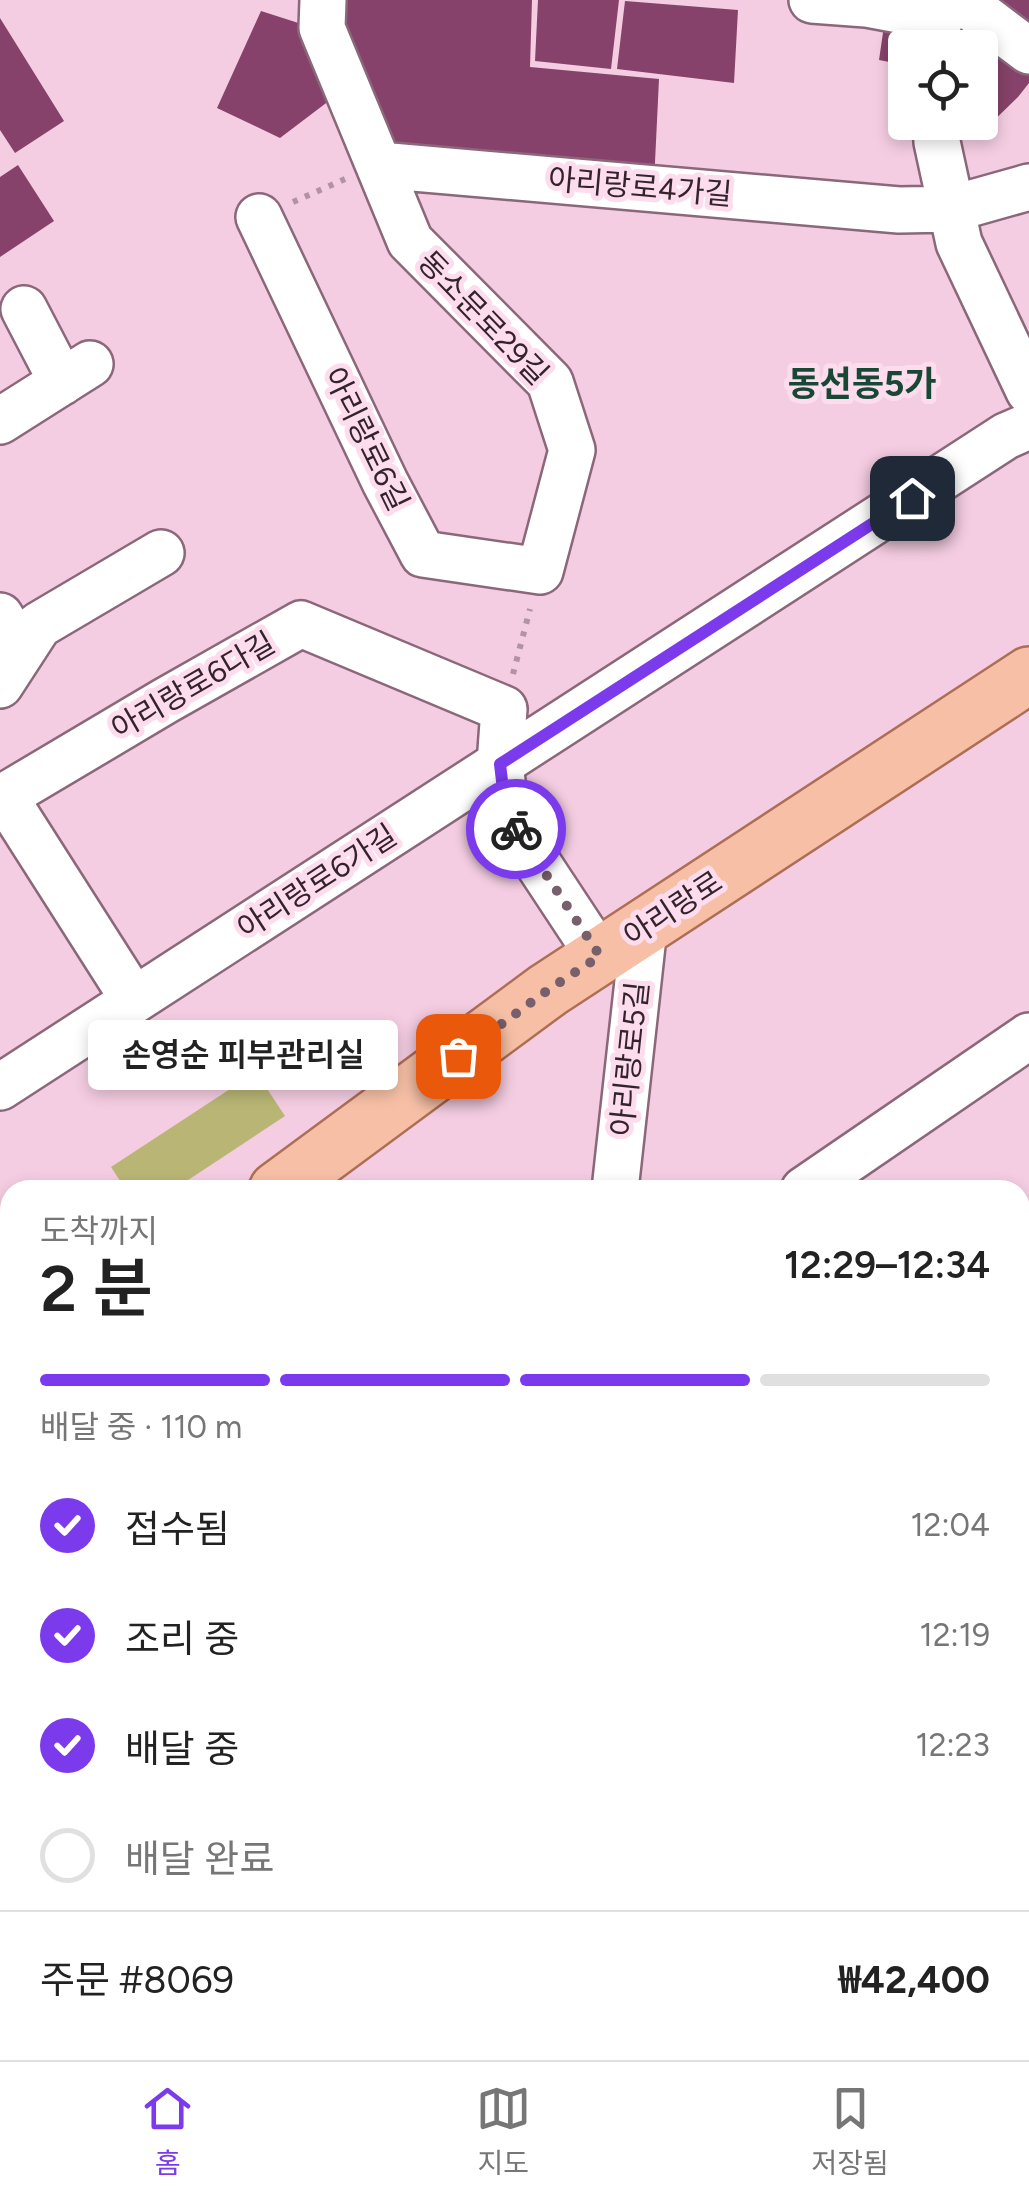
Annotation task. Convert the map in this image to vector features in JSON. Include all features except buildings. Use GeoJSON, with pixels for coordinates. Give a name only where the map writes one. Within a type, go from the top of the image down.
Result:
{"type":"FeatureCollection","features":[{"type":"Feature","properties":{"kind":"main road","name":"아리랑로"},"geometry":{"type":"LineString","coordinates":[[292,1180],[548,990],[1029,675]]}},
{"type":"Feature","properties":{"kind":"street","name":"동소문로29길"},"geometry":{"type":"LineString","coordinates":[[323,0],[322,28],[410,241],[550,382],[572,450],[540,571]]}},
{"type":"Feature","properties":{"kind":"street"},"geometry":{"type":"LineString","coordinates":[[812,0],[945,16],[1029,50]]}},
{"type":"Feature","properties":{"kind":"street"},"geometry":{"type":"LineString","coordinates":[[937,140],[959,243],[1029,391]]}},
{"type":"Feature","properties":{"kind":"street","name":"아리랑로4가길"},"geometry":{"type":"LineString","coordinates":[[379,165],[898,210],[951,208],[1029,187]]}},
{"type":"Feature","properties":{"kind":"street","name":"아리랑로6길"},"geometry":{"type":"LineString","coordinates":[[259,217],[422,554],[540,571]]}},
{"type":"Feature","properties":{"kind":"street"},"geometry":{"type":"LineString","coordinates":[[0,420],[76,373],[26,308]]}},
{"type":"Feature","properties":{"kind":"street","name":"아리랑로6가길"},"geometry":{"type":"LineString","coordinates":[[0,1088],[1006,436],[1029,426]]}},
{"type":"Feature","properties":{"kind":"street"},"geometry":{"type":"LineString","coordinates":[[7,651],[39,625],[161,553]]}},
{"type":"Feature","properties":{"kind":"street","name":"아리랑로6다길"},"geometry":{"type":"LineString","coordinates":[[2,798],[302,624],[504,710]]}},
{"type":"Feature","properties":{"kind":"street"},"geometry":{"type":"LineString","coordinates":[[504,710],[500,764],[506,815],[622,942]]}},
{"type":"Feature","properties":{"kind":"street"},"geometry":{"type":"LineString","coordinates":[[2,798],[134,1000]]}},
{"type":"Feature","properties":{"kind":"street","name":"아리랑로5길"},"geometry":{"type":"LineString","coordinates":[[615,1180],[622,942]]}},
{"type":"Feature","properties":{"kind":"street"},"geometry":{"type":"LineString","coordinates":[[819,1180],[1029,1036]]}},
{"type":"Feature","properties":{"kind":"path"},"geometry":{"type":"LineString","coordinates":[[259,217],[379,165]]}},
{"type":"Feature","properties":{"kind":"path"},"geometry":{"type":"LineString","coordinates":[[504,710],[540,571]]}},
{"type":"Feature","properties":{"kind":"shaded area"},"geometry":{"type":"Polygon","coordinates":[[[256,1072],[285,1116],[188,1180],[119,1180],[111,1167],[256,1072]]]}},
{"type":"Feature","properties":{"kind":"way so far"},"geometry":{"type":"LineString","coordinates":[[458,1056],[600,956],[516,829]]}},
{"type":"Feature","properties":{"kind":"place","name":"손영순 피부관리실"},"geometry":{"type":"Point","coordinates":[458,1056]}},
{"type":"Feature","properties":{"kind":"district","name":"동선동5가"},"geometry":{"type":"Point","coordinates":[862,384]}},
{"type":"Feature","properties":{"kind":"route"},"geometry":{"type":"LineString","coordinates":[[516,829],[506,815],[500,764],[912,498]]}}]}
